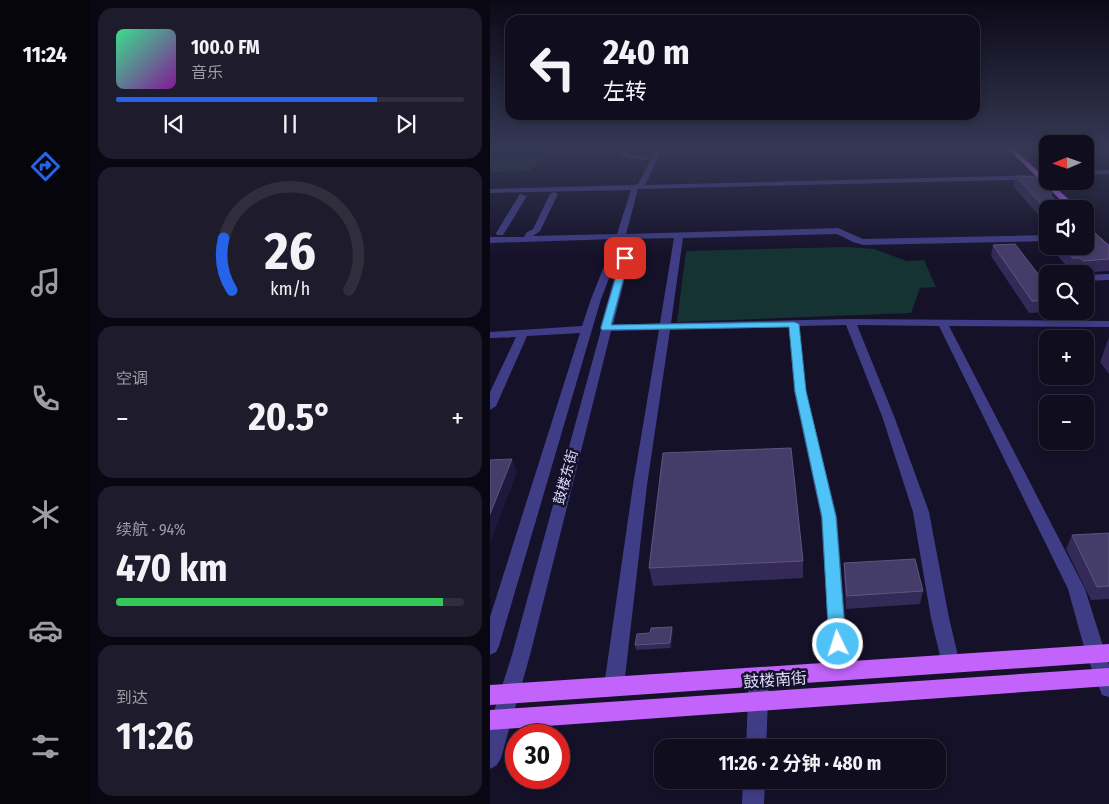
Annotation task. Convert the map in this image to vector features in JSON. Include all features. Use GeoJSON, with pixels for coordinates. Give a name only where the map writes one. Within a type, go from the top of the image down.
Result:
{"type":"FeatureCollection","features":[{"type":"Feature","properties":{"kind":"main road"},"geometry":{"type":"LineString","coordinates":[[1051,190],[1058,200]]}},
{"type":"Feature","properties":{"kind":"main road"},"geometry":{"type":"LineString","coordinates":[[1055,190],[1065,200]]}},
{"type":"Feature","properties":{"kind":"main road"},"geometry":{"type":"LineString","coordinates":[[1094,226],[1109,240]]}},
{"type":"Feature","properties":{"kind":"main road"},"geometry":{"type":"LineString","coordinates":[[1096,237],[1109,250]]}},
{"type":"Feature","properties":{"kind":"main road","name":"鼓楼南街"},"geometry":{"type":"LineString","coordinates":[[490,694],[1102,654]]}},
{"type":"Feature","properties":{"kind":"main road","name":"鼓楼南街"},"geometry":{"type":"LineString","coordinates":[[496,719],[759,701],[1108,681]]}},
{"type":"Feature","properties":{"kind":"street"},"geometry":{"type":"LineString","coordinates":[[490,190],[736,184]]}},
{"type":"Feature","properties":{"kind":"street","name":"鼓楼东街"},"geometry":{"type":"LineString","coordinates":[[490,646],[587,328],[621,236],[636,186]]}},
{"type":"Feature","properties":{"kind":"street"},"geometry":{"type":"LineString","coordinates":[[490,197],[578,193]]}},
{"type":"Feature","properties":{"kind":"street"},"geometry":{"type":"LineString","coordinates":[[528,238],[530,234],[536,231],[554,194]]}},
{"type":"Feature","properties":{"kind":"street"},"geometry":{"type":"LineString","coordinates":[[500,233],[524,196]]}},
{"type":"Feature","properties":{"kind":"street"},"geometry":{"type":"LineString","coordinates":[[490,240],[838,231],[844,233],[853,241],[863,242],[1039,238]]}},
{"type":"Feature","properties":{"kind":"street"},"geometry":{"type":"LineString","coordinates":[[614,686],[642,476],[679,235]]}},
{"type":"Feature","properties":{"kind":"street","name":"鼓楼东街"},"geometry":{"type":"LineString","coordinates":[[490,758],[496,719],[510,693],[625,258],[624,244],[621,236]]}},
{"type":"Feature","properties":{"kind":"street"},"geometry":{"type":"LineString","coordinates":[[1094,278],[1109,277]]}},
{"type":"Feature","properties":{"kind":"street"},"geometry":{"type":"LineString","coordinates":[[606,328],[850,322],[1109,324]]}},
{"type":"Feature","properties":{"kind":"street"},"geometry":{"type":"LineString","coordinates":[[850,322],[888,416],[921,512],[940,618],[951,664]]}},
{"type":"Feature","properties":{"kind":"street"},"geometry":{"type":"LineString","coordinates":[[942,322],[1076,589],[1102,654],[1108,681]]}},
{"type":"Feature","properties":{"kind":"street"},"geometry":{"type":"LineString","coordinates":[[794,324],[800,391],[829,517],[840,671]]}},
{"type":"Feature","properties":{"kind":"street"},"geometry":{"type":"LineString","coordinates":[[490,335],[587,328]]}},
{"type":"Feature","properties":{"kind":"street"},"geometry":{"type":"LineString","coordinates":[[490,406],[523,333]]}},
{"type":"Feature","properties":{"kind":"street"},"geometry":{"type":"LineString","coordinates":[[757,739],[759,677]]}},
{"type":"Feature","properties":{"kind":"street"},"geometry":{"type":"LineString","coordinates":[[753,804],[754,789]]}},
{"type":"Feature","properties":{"kind":"green space"},"geometry":{"type":"Polygon","coordinates":[[[846,247],[874,249],[907,261],[924,260],[936,287],[920,288],[911,313],[677,322],[686,251],[846,247]]]}},
{"type":"Feature","properties":{"kind":"building"},"geometry":{"type":"Polygon","coordinates":[[[1023,184],[1039,184],[1039,190],[1048,190],[1052,194],[1049,194],[1055,200],[1039,200],[1039,202],[1023,184]]]}},
{"type":"Feature","properties":{"kind":"building"},"geometry":{"type":"Polygon","coordinates":[[[1094,232],[1109,246],[1109,259],[1083,261],[1080,258],[1073,258],[1070,255],[1094,255],[1094,232]]]}},
{"type":"Feature","properties":{"kind":"building"},"geometry":{"type":"Polygon","coordinates":[[[1015,244],[1039,275],[1039,301],[1032,301],[993,245],[1015,244]]]}},
{"type":"Feature","properties":{"kind":"building"},"geometry":{"type":"Polygon","coordinates":[[[791,448],[803,561],[649,568],[663,453],[791,448]]]}},
{"type":"Feature","properties":{"kind":"building"},"geometry":{"type":"Polygon","coordinates":[[[512,459],[490,514],[490,460],[512,459]]]}},
{"type":"Feature","properties":{"kind":"building"},"geometry":{"type":"Polygon","coordinates":[[[1109,533],[1109,586],[1097,587],[1072,535],[1109,533]]]}},
{"type":"Feature","properties":{"kind":"building"},"geometry":{"type":"Polygon","coordinates":[[[915,559],[923,591],[847,596],[844,563],[915,559]]]}},
{"type":"Feature","properties":{"kind":"building"},"geometry":{"type":"Polygon","coordinates":[[[672,627],[670,643],[635,645],[637,634],[650,633],[651,628],[672,627]]]}},
{"type":"Feature","properties":{"kind":"route"},"geometry":{"type":"LineString","coordinates":[[625,258],[606,328],[794,324],[800,391],[829,517],[838,644]]}}]}
